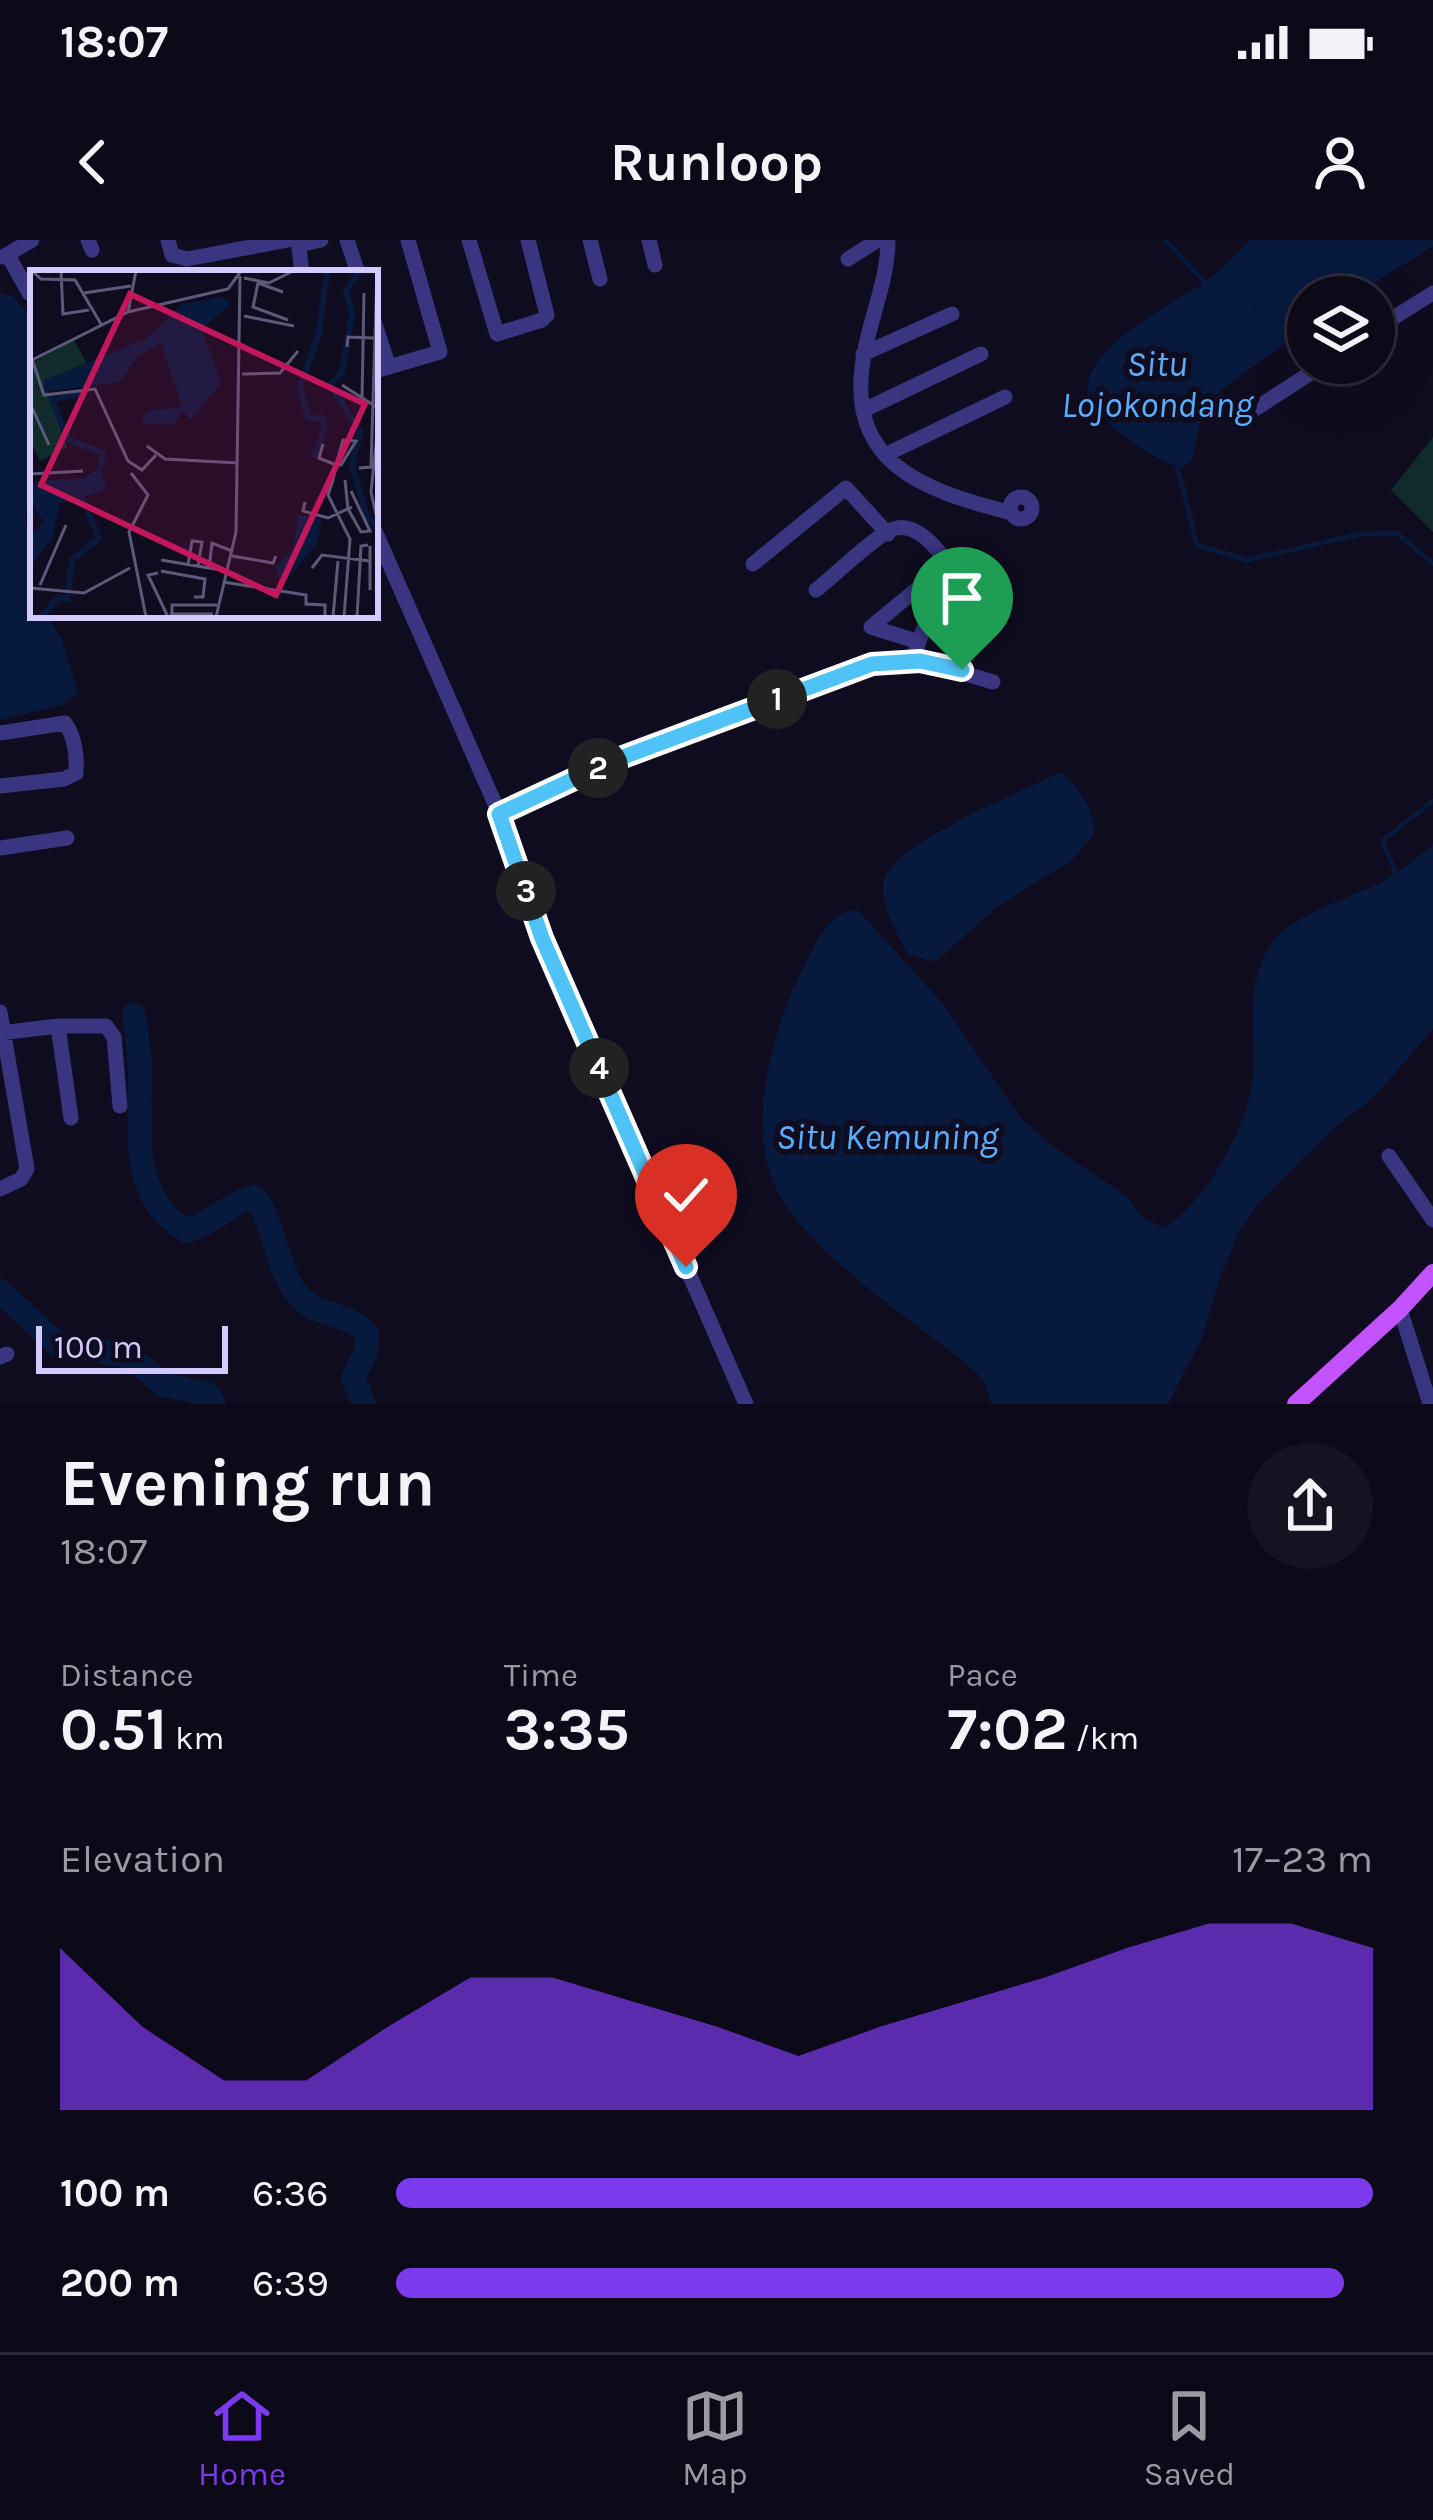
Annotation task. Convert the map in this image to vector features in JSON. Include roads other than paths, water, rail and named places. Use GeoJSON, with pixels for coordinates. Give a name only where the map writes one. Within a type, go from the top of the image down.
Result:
{"type":"FeatureCollection","features":[{"type":"Feature","properties":{"kind":"main road"},"geometry":{"type":"LineString","coordinates":[[1296,1404],[1433,1273]]}},
{"type":"Feature","properties":{"kind":"street"},"geometry":{"type":"LineString","coordinates":[[29,293],[4,256],[32,240]]}},
{"type":"Feature","properties":{"kind":"street"},"geometry":{"type":"LineString","coordinates":[[168,240],[172,255],[187,259],[302,242]]}},
{"type":"Feature","properties":{"kind":"street"},"geometry":{"type":"LineString","coordinates":[[347,240],[357,270]]}},
{"type":"Feature","properties":{"kind":"street"},"geometry":{"type":"LineString","coordinates":[[382,369],[440,352],[408,240]]}},
{"type":"Feature","properties":{"kind":"street"},"geometry":{"type":"LineString","coordinates":[[469,240],[496,334],[546,317],[528,240]]}},
{"type":"Feature","properties":{"kind":"street"},"geometry":{"type":"LineString","coordinates":[[590,240],[600,279]]}},
{"type":"Feature","properties":{"kind":"street"},"geometry":{"type":"LineString","coordinates":[[649,240],[655,265]]}},
{"type":"Feature","properties":{"kind":"street"},"geometry":{"type":"LineString","coordinates":[[848,260],[878,240]]}},
{"type":"Feature","properties":{"kind":"street"},"geometry":{"type":"LineString","coordinates":[[889,240],[887,266],[863,354],[868,434],[885,455],[944,496],[1012,513]]}},
{"type":"Feature","properties":{"kind":"street"},"geometry":{"type":"LineString","coordinates":[[1395,317],[1433,293]]}},
{"type":"Feature","properties":{"kind":"street"},"geometry":{"type":"LineString","coordinates":[[863,354],[952,314]]}},
{"type":"Feature","properties":{"kind":"street"},"geometry":{"type":"LineString","coordinates":[[864,410],[981,354]]}},
{"type":"Feature","properties":{"kind":"street"},"geometry":{"type":"LineString","coordinates":[[1255,409],[1294,384]]}},
{"type":"Feature","properties":{"kind":"street"},"geometry":{"type":"LineString","coordinates":[[885,455],[1005,397]]}},
{"type":"Feature","properties":{"kind":"street"},"geometry":{"type":"LineString","coordinates":[[753,565],[846,488],[888,534]]}},
{"type":"Feature","properties":{"kind":"street"},"geometry":{"type":"LineString","coordinates":[[816,590],[893,529],[911,530],[947,564]]}},
{"type":"Feature","properties":{"kind":"street"},"geometry":{"type":"LineString","coordinates":[[378,538],[499,814],[542,938],[746,1404]]}},
{"type":"Feature","properties":{"kind":"street"},"geometry":{"type":"LineString","coordinates":[[912,661],[947,564]]}},
{"type":"Feature","properties":{"kind":"street"},"geometry":{"type":"LineString","coordinates":[[919,642],[871,627],[947,564]]}},
{"type":"Feature","properties":{"kind":"street"},"geometry":{"type":"LineString","coordinates":[[499,814],[615,760],[872,664],[942,664],[994,682]]}},
{"type":"Feature","properties":{"kind":"street"},"geometry":{"type":"LineString","coordinates":[[0,733],[64,723],[74,744],[76,773],[64,779],[0,786]]}},
{"type":"Feature","properties":{"kind":"street"},"geometry":{"type":"LineString","coordinates":[[0,848],[68,838]]}},
{"type":"Feature","properties":{"kind":"street"},"geometry":{"type":"LineString","coordinates":[[0,1012],[27,1169],[21,1179],[0,1189]]}},
{"type":"Feature","properties":{"kind":"street"},"geometry":{"type":"LineString","coordinates":[[2,1032],[58,1026],[110,1029],[120,1106]]}},
{"type":"Feature","properties":{"kind":"street"},"geometry":{"type":"LineString","coordinates":[[58,1026],[71,1118]]}},
{"type":"Feature","properties":{"kind":"street"},"geometry":{"type":"LineString","coordinates":[[1389,1156],[1433,1220]]}},
{"type":"Feature","properties":{"kind":"street"},"geometry":{"type":"LineString","coordinates":[[1400,1309],[1430,1404]]}},
{"type":"Feature","properties":{"kind":"water","name":"Situ Lojokondang"},"geometry":{"type":"Polygon","coordinates":[[[1251,240],[1433,240],[1433,246],[1385,276],[1287,276],[1287,342],[1221,390],[1199,426],[1192,461],[1183,467],[1173,465],[1111,426],[1092,405],[1088,384],[1097,363],[1114,344],[1228,263],[1251,240]]]}},
{"type":"Feature","properties":{"kind":"water"},"geometry":{"type":"Polygon","coordinates":[[[0,294],[13,296],[30,316],[30,490],[25,520],[30,542],[30,618],[49,618],[61,638],[78,692],[65,704],[0,720],[0,294]]]}},
{"type":"Feature","properties":{"kind":"water"},"geometry":{"type":"Polygon","coordinates":[[[1060,772],[1084,799],[1095,833],[1072,860],[997,907],[935,962],[908,954],[885,902],[883,885],[890,869],[931,837],[1060,772]]]}},
{"type":"Feature","properties":{"kind":"water","name":"Situ Kemuning"},"geometry":{"type":"Polygon","coordinates":[[[1433,844],[1433,1029],[1375,1096],[1260,1201],[1239,1232],[1202,1338],[1168,1404],[991,1404],[986,1384],[975,1371],[841,1265],[795,1218],[779,1194],[763,1139],[766,1078],[793,990],[826,928],[841,914],[859,911],[943,1004],[1020,1117],[1052,1146],[1126,1196],[1143,1218],[1164,1228],[1211,1180],[1244,1114],[1253,1072],[1254,992],[1270,946],[1292,925],[1388,878],[1433,844]]]}},
{"type":"Feature","properties":{"kind":"waterway"},"geometry":{"type":"LineString","coordinates":[[1165,240],[1205,282]]}},
{"type":"Feature","properties":{"kind":"waterway"},"geometry":{"type":"LineString","coordinates":[[1177,465],[1197,545],[1247,560],[1361,534],[1397,533],[1433,564]]}},
{"type":"Feature","properties":{"kind":"waterway"},"geometry":{"type":"LineString","coordinates":[[1397,875],[1382,841],[1433,801]]}},
{"type":"Feature","properties":{"kind":"waterway"},"geometry":{"type":"LineString","coordinates":[[134,1015],[142,1165],[156,1202],[187,1231],[255,1197],[294,1289],[311,1306],[353,1323],[368,1336],[353,1378],[364,1404]]}},
{"type":"Feature","properties":{"kind":"waterway"},"geometry":{"type":"LineString","coordinates":[[0,1291],[56,1343],[131,1357],[164,1385],[208,1394],[214,1404]]}}]}
